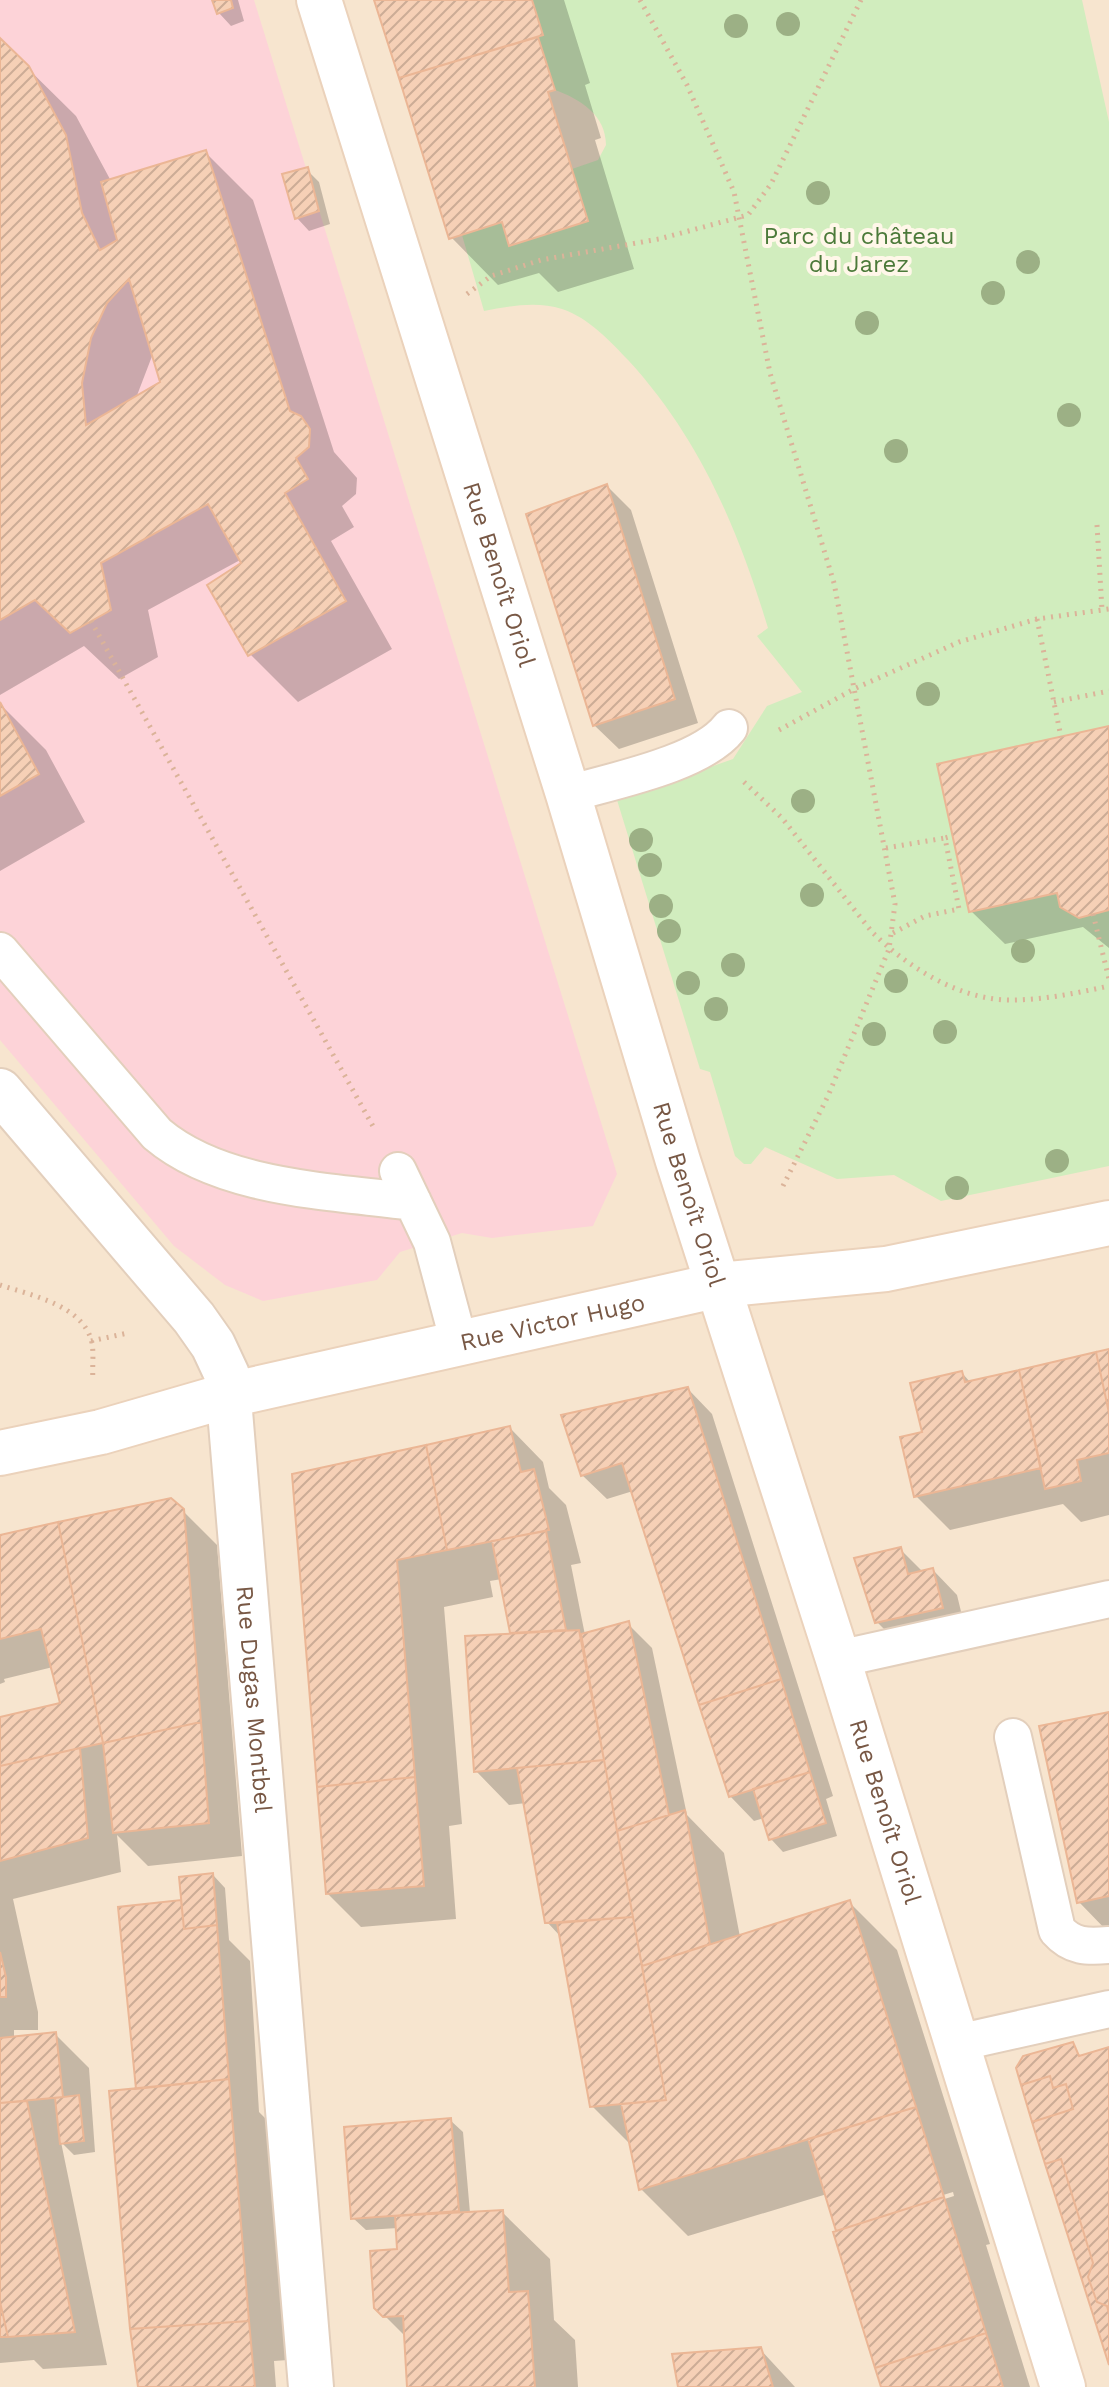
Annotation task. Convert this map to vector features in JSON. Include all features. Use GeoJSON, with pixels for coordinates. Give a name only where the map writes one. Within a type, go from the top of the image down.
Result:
{"type":"FeatureCollection","features":[{"type":"Feature","properties":{"kind":"main road","name":"Rue Benoît Oriol"},"geometry":{"type":"LineString","coordinates":[[319,0],[568,794],[678,1161],[838,1659],[1063,2387]]}},
{"type":"Feature","properties":{"kind":"main road","name":"Rue Dugas Montbel"},"geometry":{"type":"LineString","coordinates":[[0,1091],[194,1318],[213,1345],[227,1375],[311,2387]]}},
{"type":"Feature","properties":{"kind":"main road","name":"Rue Victor Hugo"},"geometry":{"type":"LineString","coordinates":[[0,1453],[101,1432],[229,1395],[719,1285],[886,1269],[1109,1223]]}},
{"type":"Feature","properties":{"kind":"lane"},"geometry":{"type":"LineString","coordinates":[[568,794],[700,750],[719,741],[729,728]]}},
{"type":"Feature","properties":{"kind":"lane"},"geometry":{"type":"LineString","coordinates":[[0,951],[157,1134],[179,1153],[213,1169],[303,1187],[405,1186],[432,1242],[459,1343]]}},
{"type":"Feature","properties":{"kind":"lane"},"geometry":{"type":"LineString","coordinates":[[838,1659],[1109,1599]]}},
{"type":"Feature","properties":{"kind":"lane"},"geometry":{"type":"LineString","coordinates":[[1013,1737],[1057,1930],[1067,1941],[1083,1946],[1109,1945]]}},
{"type":"Feature","properties":{"kind":"lane"},"geometry":{"type":"LineString","coordinates":[[957,2043],[1109,2009]]}},
{"type":"Feature","properties":{"kind":"path"},"geometry":{"type":"LineString","coordinates":[[640,0],[726,169],[741,218],[770,373],[834,583],[895,904],[889,949],[834,1083],[781,1190]]}},
{"type":"Feature","properties":{"kind":"path"},"geometry":{"type":"LineString","coordinates":[[463,300],[491,276],[528,263],[659,239],[741,218],[755,209],[767,192],[861,0]]}},
{"type":"Feature","properties":{"kind":"path"},"geometry":{"type":"LineString","coordinates":[[729,728],[756,733],[780,730],[856,688],[959,642],[1037,619],[1105,609],[1097,525]]}},
{"type":"Feature","properties":{"kind":"path"},"geometry":{"type":"LineString","coordinates":[[1037,619],[1061,737]]}},
{"type":"Feature","properties":{"kind":"path"},"geometry":{"type":"LineString","coordinates":[[91,621],[405,1186]]}},
{"type":"Feature","properties":{"kind":"path"},"geometry":{"type":"LineString","coordinates":[[1054,702],[1109,691]]}},
{"type":"Feature","properties":{"kind":"path"},"geometry":{"type":"LineString","coordinates":[[700,750],[745,783],[782,818],[889,949],[923,972],[957,988],[1009,1000],[1060,996],[1109,986]]}},
{"type":"Feature","properties":{"kind":"path"},"geometry":{"type":"LineString","coordinates":[[886,848],[952,836]]}},
{"type":"Feature","properties":{"kind":"path"},"geometry":{"type":"LineString","coordinates":[[893,934],[925,916],[959,909],[945,838]]}},
{"type":"Feature","properties":{"kind":"path"},"geometry":{"type":"LineString","coordinates":[[1093,914],[1109,979]]}},
{"type":"Feature","properties":{"kind":"path"},"geometry":{"type":"LineString","coordinates":[[0,1285],[47,1300],[82,1323],[91,1341],[93,1386]]}},
{"type":"Feature","properties":{"kind":"path"},"geometry":{"type":"LineString","coordinates":[[91,1341],[128,1333]]}},
{"type":"Feature","properties":{"kind":"shaded area"},"geometry":{"type":"Polygon","coordinates":[[[0,0],[1109,0],[1109,2387],[0,2387],[0,0]]]}},
{"type":"Feature","properties":{"kind":"shaded area"},"geometry":{"type":"Polygon","coordinates":[[[0,0],[254,0],[617,1174],[593,1226],[492,1238],[462,1233],[400,1252],[377,1280],[263,1301],[225,1285],[174,1246],[0,1040],[0,0]]]}},
{"type":"Feature","properties":{"kind":"green space","name":"Parc du château du Jarez"},"geometry":{"type":"Polygon","coordinates":[[[532,0],[1082,0],[1109,122],[1109,1166],[941,1201],[894,1175],[837,1179],[765,1147],[751,1164],[744,1164],[735,1156],[710,1072],[700,1069],[617,800],[733,759],[767,706],[802,692],[757,636],[768,628],[744,555],[714,487],[676,422],[629,361],[590,324],[562,309],[533,305],[484,311],[462,235],[502,222],[509,245],[588,221],[572,169],[598,160],[606,145],[602,125],[590,110],[574,98],[555,90],[538,37],[543,35],[532,0]]]}},
{"type":"Feature","properties":{"kind":"building"},"geometry":{"type":"Polygon","coordinates":[[[212,0],[231,0],[233,8],[217,14],[212,0]]]}},
{"type":"Feature","properties":{"kind":"building"},"geometry":{"type":"Polygon","coordinates":[[[374,0],[532,0],[543,35],[399,78],[374,0]]]}},
{"type":"Feature","properties":{"kind":"building"},"geometry":{"type":"Polygon","coordinates":[[[538,37],[555,90],[548,92],[588,221],[509,246],[502,222],[449,239],[399,78],[538,37]]]}},
{"type":"Feature","properties":{"kind":"building"},"geometry":{"type":"Polygon","coordinates":[[[0,38],[29,66],[66,135],[82,213],[100,250],[117,240],[101,182],[206,150],[290,411],[301,416],[310,429],[309,447],[296,458],[308,479],[285,493],[346,601],[248,656],[207,585],[241,563],[208,504],[101,563],[111,610],[70,633],[35,600],[0,620],[0,38]],[[129,279],[107,303],[91,338],[82,383],[86,425],[160,382],[129,279]]]}},
{"type":"Feature","properties":{"kind":"building"},"geometry":{"type":"Polygon","coordinates":[[[308,167],[319,211],[295,219],[282,174],[308,167]]]}},
{"type":"Feature","properties":{"kind":"building"},"geometry":{"type":"Polygon","coordinates":[[[607,484],[675,699],[593,726],[526,514],[607,484]]]}},
{"type":"Feature","properties":{"kind":"building"},"geometry":{"type":"Polygon","coordinates":[[[0,702],[39,774],[0,796],[0,702]]]}},
{"type":"Feature","properties":{"kind":"building"},"geometry":{"type":"Polygon","coordinates":[[[1109,726],[1109,910],[1079,918],[1060,907],[1057,893],[969,912],[937,764],[1109,726]]]}},
{"type":"Feature","properties":{"kind":"building"},"geometry":{"type":"Polygon","coordinates":[[[1109,1349],[1109,1413],[1096,1352],[1109,1349]]]}},
{"type":"Feature","properties":{"kind":"building"},"geometry":{"type":"Polygon","coordinates":[[[1096,1352],[1109,1413],[1109,1453],[1077,1460],[1081,1481],[1045,1489],[1019,1370],[1096,1352]]]}},
{"type":"Feature","properties":{"kind":"building"},"geometry":{"type":"Polygon","coordinates":[[[1019,1370],[1041,1468],[914,1497],[900,1437],[922,1432],[910,1383],[962,1371],[965,1382],[1019,1370]]]}},
{"type":"Feature","properties":{"kind":"building"},"geometry":{"type":"Polygon","coordinates":[[[688,1387],[781,1679],[699,1705],[622,1463],[581,1476],[561,1415],[688,1387]]]}},
{"type":"Feature","properties":{"kind":"building"},"geometry":{"type":"Polygon","coordinates":[[[510,1426],[521,1472],[534,1469],[549,1530],[447,1550],[426,1445],[510,1426]]]}},
{"type":"Feature","properties":{"kind":"building"},"geometry":{"type":"Polygon","coordinates":[[[426,1445],[447,1550],[397,1560],[415,1777],[317,1787],[292,1474],[426,1445]]]}},
{"type":"Feature","properties":{"kind":"building"},"geometry":{"type":"Polygon","coordinates":[[[171,1498],[184,1509],[201,1722],[103,1743],[58,1522],[171,1498]]]}},
{"type":"Feature","properties":{"kind":"building"},"geometry":{"type":"Polygon","coordinates":[[[58,1522],[103,1743],[0,1766],[0,1717],[60,1703],[41,1629],[0,1639],[0,1535],[58,1522]]]}},
{"type":"Feature","properties":{"kind":"building"},"geometry":{"type":"Polygon","coordinates":[[[546,1531],[566,1630],[510,1633],[492,1541],[546,1531]]]}},
{"type":"Feature","properties":{"kind":"building"},"geometry":{"type":"Polygon","coordinates":[[[901,1547],[908,1574],[933,1568],[943,1608],[875,1623],[854,1558],[901,1547]]]}},
{"type":"Feature","properties":{"kind":"building"},"geometry":{"type":"Polygon","coordinates":[[[629,1621],[669,1815],[617,1831],[581,1634],[629,1621]]]}},
{"type":"Feature","properties":{"kind":"building"},"geometry":{"type":"Polygon","coordinates":[[[579,1630],[604,1760],[474,1772],[465,1636],[579,1630]]]}},
{"type":"Feature","properties":{"kind":"building"},"geometry":{"type":"Polygon","coordinates":[[[781,1679],[810,1772],[729,1797],[699,1705],[781,1679]]]}},
{"type":"Feature","properties":{"kind":"building"},"geometry":{"type":"Polygon","coordinates":[[[1109,1712],[1109,1896],[1077,1903],[1039,1726],[1109,1712]]]}},
{"type":"Feature","properties":{"kind":"building"},"geometry":{"type":"Polygon","coordinates":[[[201,1722],[209,1823],[113,1833],[103,1743],[201,1722]]]}},
{"type":"Feature","properties":{"kind":"building"},"geometry":{"type":"Polygon","coordinates":[[[80,1748],[88,1838],[0,1861],[0,1766],[80,1748]]]}},
{"type":"Feature","properties":{"kind":"building"},"geometry":{"type":"Polygon","coordinates":[[[604,1760],[633,1917],[545,1923],[517,1768],[604,1760]]]}},
{"type":"Feature","properties":{"kind":"building"},"geometry":{"type":"Polygon","coordinates":[[[810,1772],[826,1823],[769,1840],[753,1789],[810,1772]]]}},
{"type":"Feature","properties":{"kind":"building"},"geometry":{"type":"Polygon","coordinates":[[[415,1777],[424,1886],[326,1894],[317,1787],[415,1777]]]}},
{"type":"Feature","properties":{"kind":"building"},"geometry":{"type":"Polygon","coordinates":[[[685,1810],[710,1944],[642,1966],[617,1831],[685,1810]]]}},
{"type":"Feature","properties":{"kind":"building"},"geometry":{"type":"Polygon","coordinates":[[[213,1873],[217,1925],[184,1929],[179,1877],[213,1873]]]}},
{"type":"Feature","properties":{"kind":"building"},"geometry":{"type":"Polygon","coordinates":[[[181,1900],[184,1929],[217,1925],[229,2079],[136,2089],[118,1907],[181,1900]]]}},
{"type":"Feature","properties":{"kind":"building"},"geometry":{"type":"Polygon","coordinates":[[[850,1900],[916,2107],[639,2190],[621,2104],[666,2100],[642,1966],[850,1900]]]}},
{"type":"Feature","properties":{"kind":"building"},"geometry":{"type":"Polygon","coordinates":[[[633,1917],[666,2100],[590,2107],[557,1923],[633,1917]]]}},
{"type":"Feature","properties":{"kind":"building"},"geometry":{"type":"Polygon","coordinates":[[[0,1952],[6,1977],[6,1997],[0,1997],[0,1952]]]}},
{"type":"Feature","properties":{"kind":"building"},"geometry":{"type":"Polygon","coordinates":[[[56,2032],[63,2097],[0,2103],[0,2038],[56,2032]]]}},
{"type":"Feature","properties":{"kind":"building"},"geometry":{"type":"Polygon","coordinates":[[[1073,2042],[1079,2056],[1109,2047],[1109,2313],[1107,2306],[1097,2302],[1088,2277],[1093,2263],[1061,2159],[1045,2164],[1032,2122],[1073,2109],[1066,2084],[1053,2088],[1050,2076],[1021,2085],[1016,2068],[1023,2056],[1073,2042]]]}},
{"type":"Feature","properties":{"kind":"building"},"geometry":{"type":"Polygon","coordinates":[[[1050,2076],[1053,2088],[1066,2084],[1073,2109],[1032,2122],[1021,2085],[1050,2076]]]}},
{"type":"Feature","properties":{"kind":"building"},"geometry":{"type":"Polygon","coordinates":[[[229,2079],[249,2321],[130,2329],[109,2091],[229,2079]]]}},
{"type":"Feature","properties":{"kind":"building"},"geometry":{"type":"Polygon","coordinates":[[[79,2095],[84,2141],[60,2144],[55,2098],[79,2095]]]}},
{"type":"Feature","properties":{"kind":"building"},"geometry":{"type":"Polygon","coordinates":[[[27,2101],[75,2332],[8,2337],[0,2302],[0,2103],[27,2101]]]}},
{"type":"Feature","properties":{"kind":"building"},"geometry":{"type":"Polygon","coordinates":[[[916,2107],[944,2197],[836,2231],[808,2139],[916,2107]]]}},
{"type":"Feature","properties":{"kind":"building"},"geometry":{"type":"Polygon","coordinates":[[[451,2118],[459,2211],[351,2219],[344,2127],[451,2118]]]}},
{"type":"Feature","properties":{"kind":"building"},"geometry":{"type":"Polygon","coordinates":[[[1061,2159],[1093,2263],[1088,2277],[1097,2302],[1107,2306],[1109,2314],[1109,2365],[1045,2164],[1061,2159]]]}},
{"type":"Feature","properties":{"kind":"building"},"geometry":{"type":"Polygon","coordinates":[[[944,2197],[986,2333],[875,2368],[833,2232],[944,2197]]]}},
{"type":"Feature","properties":{"kind":"building"},"geometry":{"type":"Polygon","coordinates":[[[503,2210],[509,2292],[528,2291],[535,2387],[407,2387],[403,2316],[383,2317],[374,2308],[370,2251],[397,2249],[395,2216],[503,2210]]]}},
{"type":"Feature","properties":{"kind":"building"},"geometry":{"type":"Polygon","coordinates":[[[0,2302],[8,2337],[0,2337],[0,2302]]]}},
{"type":"Feature","properties":{"kind":"building"},"geometry":{"type":"Polygon","coordinates":[[[249,2321],[255,2387],[138,2387],[130,2329],[249,2321]]]}},
{"type":"Feature","properties":{"kind":"building"},"geometry":{"type":"Polygon","coordinates":[[[986,2333],[1003,2387],[881,2387],[875,2368],[986,2333]]]}},
{"type":"Feature","properties":{"kind":"building"},"geometry":{"type":"Polygon","coordinates":[[[761,2347],[773,2387],[678,2387],[672,2354],[761,2347]]]}}]}
